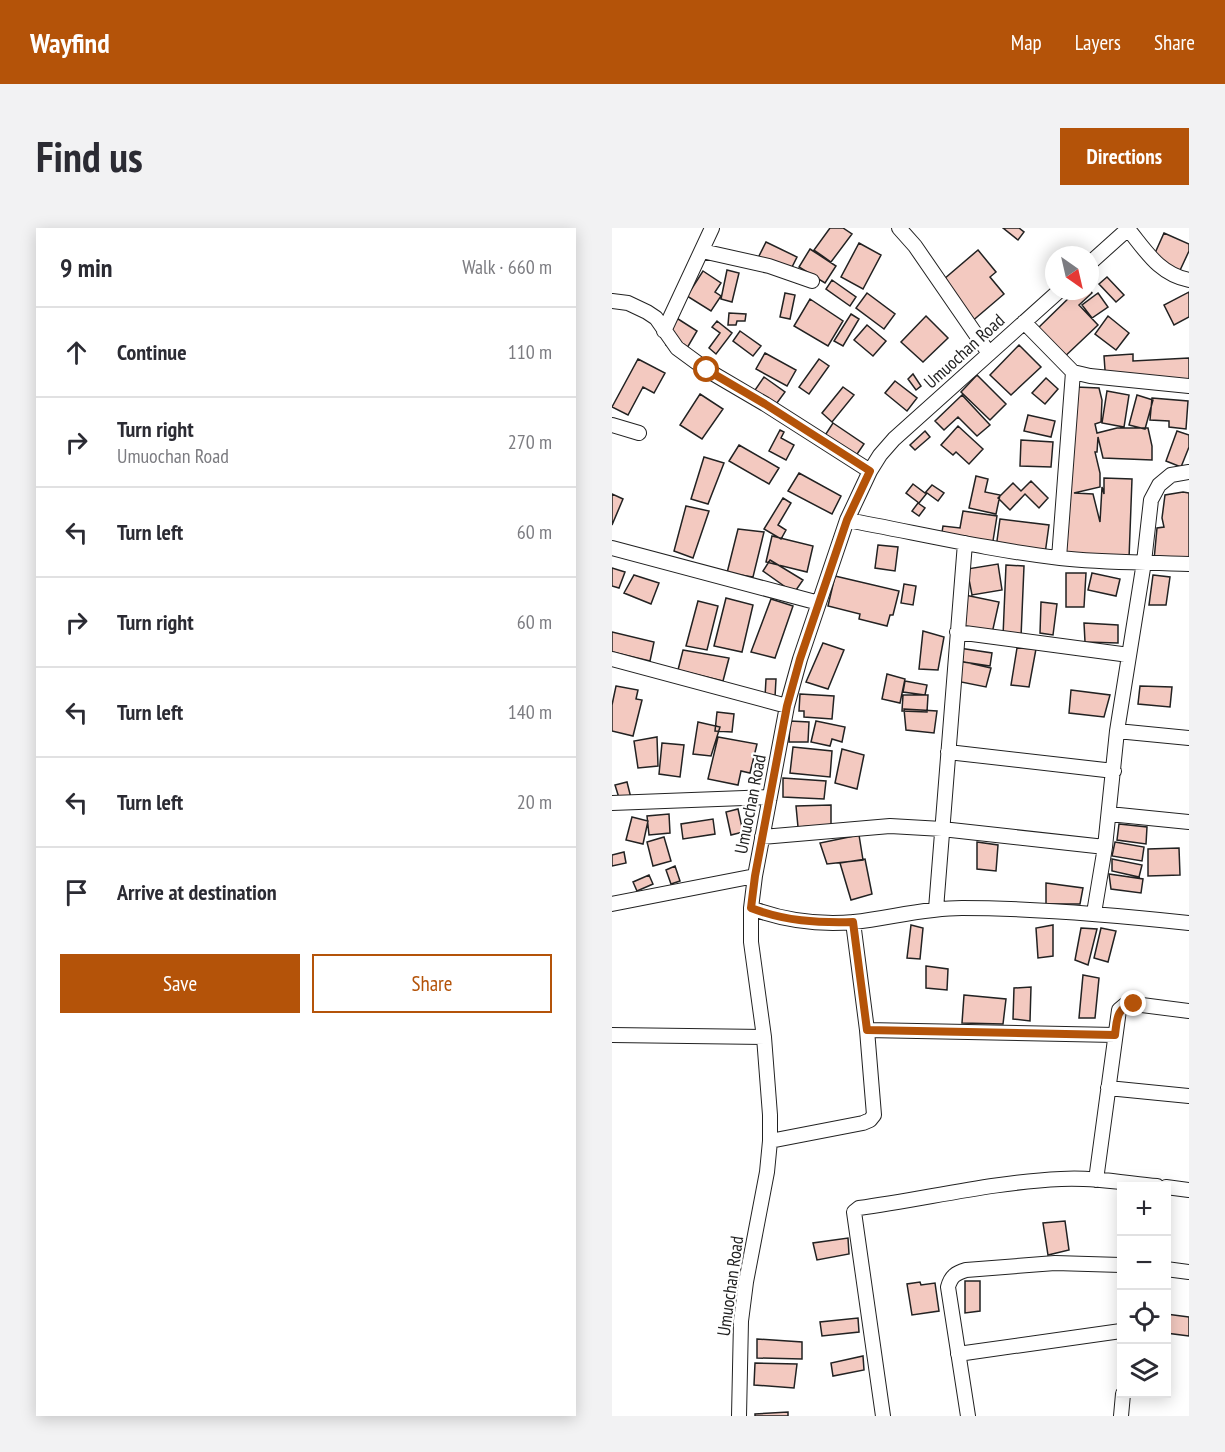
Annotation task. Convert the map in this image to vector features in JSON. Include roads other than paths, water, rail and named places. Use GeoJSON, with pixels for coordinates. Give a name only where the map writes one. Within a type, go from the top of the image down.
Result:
{"type":"FeatureCollection","features":[{"type":"Feature","properties":{"kind":"street"},"geometry":{"type":"LineString","coordinates":[[664,331],[712,228]]}},
{"type":"Feature","properties":{"kind":"street"},"geometry":{"type":"LineString","coordinates":[[899,228],[929,264],[988,352]]}},
{"type":"Feature","properties":{"kind":"street"},"geometry":{"type":"LineString","coordinates":[[1099,255],[1129,229],[1155,264],[1169,274],[1189,280]]}},
{"type":"Feature","properties":{"kind":"street"},"geometry":{"type":"LineString","coordinates":[[702,251],[770,266],[812,281]]}},
{"type":"Feature","properties":{"kind":"street","name":"Umuochan Road"},"geometry":{"type":"LineString","coordinates":[[739,1416],[741,1321],[767,1172],[770,1141],[764,1037],[751,942],[751,908],[787,706],[847,520],[880,455],[894,439],[988,352],[1049,300]]}},
{"type":"Feature","properties":{"kind":"street"},"geometry":{"type":"LineString","coordinates":[[612,301],[628,303],[647,312],[656,318],[677,348],[707,370],[870,471]]}},
{"type":"Feature","properties":{"kind":"street"},"geometry":{"type":"LineString","coordinates":[[1024,322],[1074,372],[1090,376],[1189,386]]}},
{"type":"Feature","properties":{"kind":"street"},"geometry":{"type":"LineString","coordinates":[[1059,558],[1074,372]]}},
{"type":"Feature","properties":{"kind":"street"},"geometry":{"type":"LineString","coordinates":[[612,424],[639,433]]}},
{"type":"Feature","properties":{"kind":"street"},"geometry":{"type":"LineString","coordinates":[[1094,913],[1105,847],[1117,731],[1144,562],[1151,500],[1159,485],[1171,475],[1189,472]]}},
{"type":"Feature","properties":{"kind":"street"},"geometry":{"type":"LineString","coordinates":[[847,520],[965,543],[1059,558],[1118,564],[1144,562],[1189,564]]}},
{"type":"Feature","properties":{"kind":"street"},"geometry":{"type":"LineString","coordinates":[[936,909],[965,543]]}},
{"type":"Feature","properties":{"kind":"street"},"geometry":{"type":"LineString","coordinates":[[612,548],[819,603]]}},
{"type":"Feature","properties":{"kind":"street"},"geometry":{"type":"LineString","coordinates":[[957,632],[1129,655]]}},
{"type":"Feature","properties":{"kind":"street"},"geometry":{"type":"LineString","coordinates":[[612,659],[787,706]]}},
{"type":"Feature","properties":{"kind":"street"},"geometry":{"type":"LineString","coordinates":[[1117,731],[1189,738]]}},
{"type":"Feature","properties":{"kind":"street"},"geometry":{"type":"LineString","coordinates":[[948,752],[1114,771]]}},
{"type":"Feature","properties":{"kind":"street"},"geometry":{"type":"LineString","coordinates":[[612,803],[770,797]]}},
{"type":"Feature","properties":{"kind":"street"},"geometry":{"type":"LineString","coordinates":[[1109,814],[1189,822]]}},
{"type":"Feature","properties":{"kind":"street"},"geometry":{"type":"LineString","coordinates":[[762,837],[890,826],[942,829],[1105,847]]}},
{"type":"Feature","properties":{"kind":"street"},"geometry":{"type":"LineString","coordinates":[[612,904],[755,876]]}},
{"type":"Feature","properties":{"kind":"street"},"geometry":{"type":"LineString","coordinates":[[751,908],[785,919],[816,923],[853,922],[936,909],[961,908],[1094,913],[1189,923]]}},
{"type":"Feature","properties":{"kind":"street"},"geometry":{"type":"LineString","coordinates":[[770,1141],[870,1120],[874,1114],[867,1030],[853,922]]}},
{"type":"Feature","properties":{"kind":"street"},"geometry":{"type":"LineString","coordinates":[[1096,1180],[1119,1010],[1125,1005],[1134,1004],[1189,1011]]}},
{"type":"Feature","properties":{"kind":"street"},"geometry":{"type":"LineString","coordinates":[[867,1030],[1115,1035]]}},
{"type":"Feature","properties":{"kind":"street"},"geometry":{"type":"LineString","coordinates":[[612,1035],[764,1037]]}},
{"type":"Feature","properties":{"kind":"street"},"geometry":{"type":"LineString","coordinates":[[1108,1088],[1189,1095]]}},
{"type":"Feature","properties":{"kind":"street"},"geometry":{"type":"LineString","coordinates":[[883,1416],[854,1212],[859,1208],[1033,1180],[1117,1182]]}},
{"type":"Feature","properties":{"kind":"street"},"geometry":{"type":"LineString","coordinates":[[1171,1188],[1189,1190]]}},
{"type":"Feature","properties":{"kind":"street"},"geometry":{"type":"LineString","coordinates":[[968,1416],[948,1287],[950,1279],[966,1270],[1055,1263],[1117,1265]]}},
{"type":"Feature","properties":{"kind":"street"},"geometry":{"type":"LineString","coordinates":[[1171,1270],[1189,1272]]}},
{"type":"Feature","properties":{"kind":"street"},"geometry":{"type":"LineString","coordinates":[[958,1354],[1117,1332]]}},
{"type":"Feature","properties":{"kind":"street"},"geometry":{"type":"LineString","coordinates":[[1121,1416],[1123,1398]]}}]}
